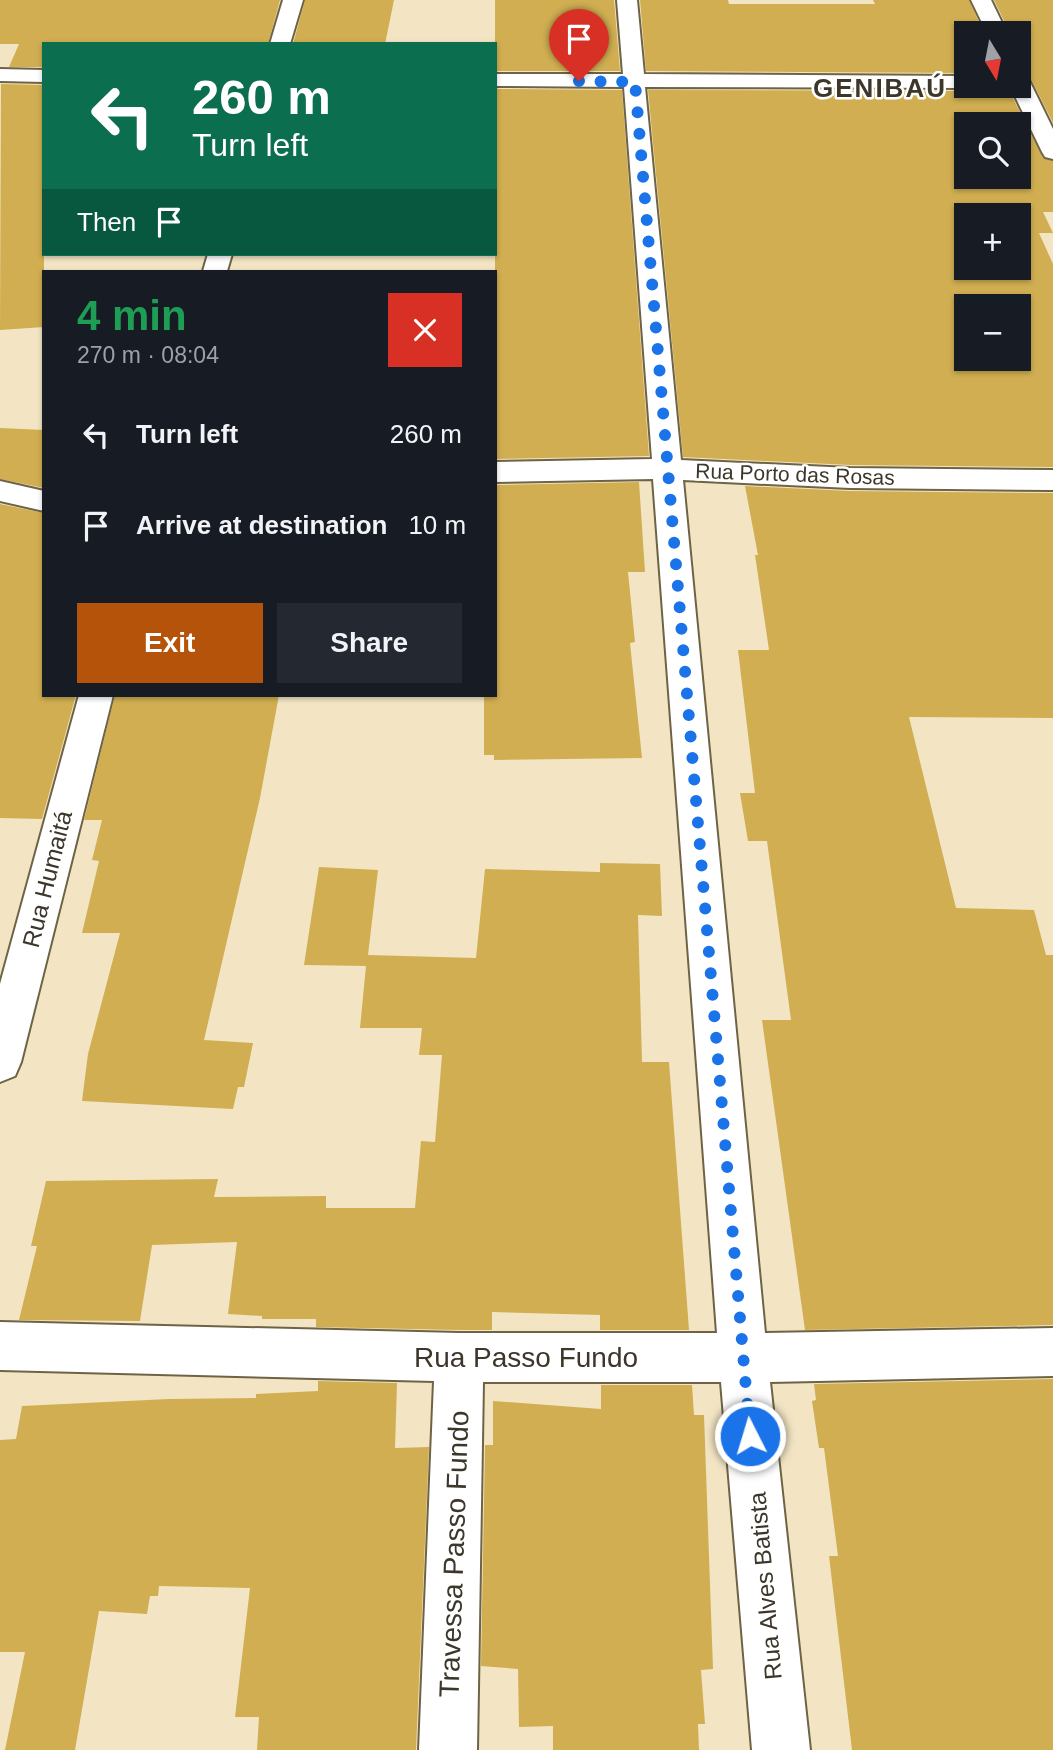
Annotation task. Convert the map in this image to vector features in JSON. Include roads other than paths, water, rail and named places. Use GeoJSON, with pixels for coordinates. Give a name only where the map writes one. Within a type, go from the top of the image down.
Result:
{"type":"FeatureCollection","features":[{"type":"Feature","properties":{"kind":"street"},"geometry":{"type":"LineString","coordinates":[[281,42],[293,0]]}},
{"type":"Feature","properties":{"kind":"street","name":"Rua Alves Batista"},"geometry":{"type":"LineString","coordinates":[[627,0],[743,1358],[781,1750]]}},
{"type":"Feature","properties":{"kind":"street"},"geometry":{"type":"LineString","coordinates":[[981,0],[991,21]]}},
{"type":"Feature","properties":{"kind":"street"},"geometry":{"type":"LineString","coordinates":[[0,75],[42,76]]}},
{"type":"Feature","properties":{"kind":"street"},"geometry":{"type":"LineString","coordinates":[[497,80],[954,82]]}},
{"type":"Feature","properties":{"kind":"street"},"geometry":{"type":"LineString","coordinates":[[1031,97],[1053,152]]}},
{"type":"Feature","properties":{"kind":"street","name":"Rua Porto das Rosas"},"geometry":{"type":"LineString","coordinates":[[497,472],[666,469],[850,478],[1053,480]]}},
{"type":"Feature","properties":{"kind":"street"},"geometry":{"type":"LineString","coordinates":[[0,491],[42,501]]}},
{"type":"Feature","properties":{"kind":"street","name":"Rua Humaitá"},"geometry":{"type":"LineString","coordinates":[[0,1062],[95,697]]}},
{"type":"Feature","properties":{"kind":"street","name":"Rua Passo Fundo"},"geometry":{"type":"LineString","coordinates":[[0,1346],[459,1357],[743,1358],[1053,1352]]}},
{"type":"Feature","properties":{"kind":"street","name":"Travessa Passo Fundo"},"geometry":{"type":"LineString","coordinates":[[448,1750],[459,1357]]}},
{"type":"Feature","properties":{"kind":"district","name":"GENIBAÚ"},"geometry":{"type":"Point","coordinates":[880,88]}}]}
